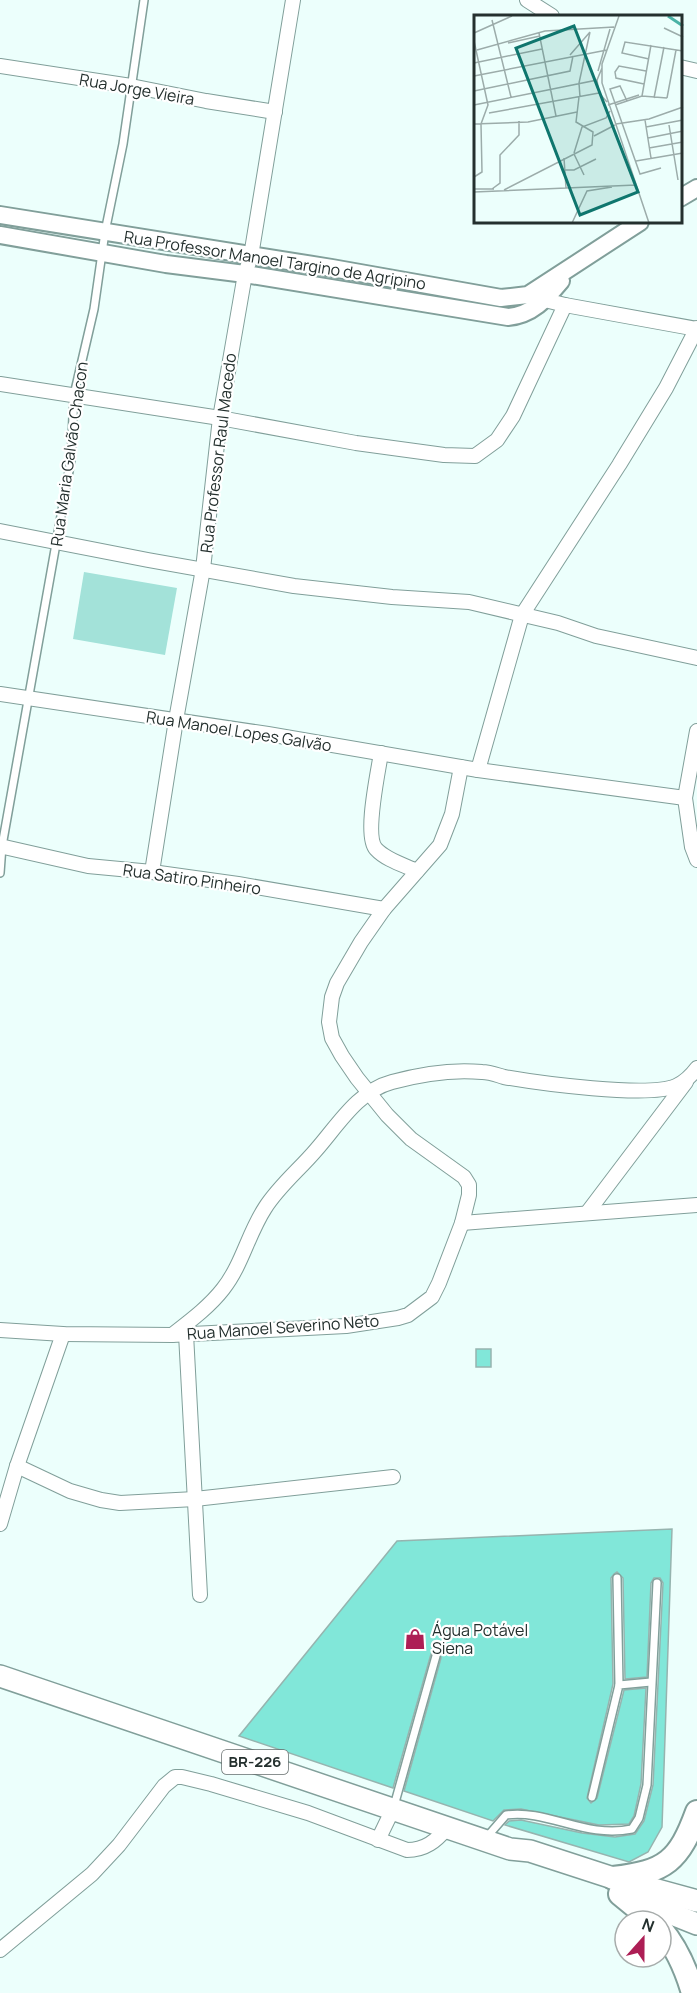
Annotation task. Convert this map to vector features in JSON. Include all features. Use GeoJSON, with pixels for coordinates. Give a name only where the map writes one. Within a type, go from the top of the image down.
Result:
{"type":"FeatureCollection","features":[{"type":"Feature","properties":{"kind":"highway"},"geometry":{"type":"LineString","coordinates":[[641,1909],[617,1886],[669,1862],[687,1838],[697,1812]]}},
{"type":"Feature","properties":{"kind":"highway"},"geometry":{"type":"LineString","coordinates":[[673,1945],[687,1973],[693,1993]]}},
{"type":"Feature","properties":{"kind":"main road","name":"BR-226"},"geometry":{"type":"LineString","coordinates":[[0,1676],[510,1849],[530,1851],[617,1886],[697,1924]]}},
{"type":"Feature","properties":{"kind":"main road","name":"BR-226"},"geometry":{"type":"LineString","coordinates":[[617,1886],[697,1901]]}},
{"type":"Feature","properties":{"kind":"street","name":"Rua Professor Raul Macedo"},"geometry":{"type":"LineString","coordinates":[[152,872],[203,569],[220,418],[245,274],[251,256],[293,0]]}},
{"type":"Feature","properties":{"kind":"street"},"geometry":{"type":"LineString","coordinates":[[527,0],[550,15]]}},
{"type":"Feature","properties":{"kind":"street","name":"Rua Jorge Vieira"},"geometry":{"type":"LineString","coordinates":[[0,66],[275,112]]}},
{"type":"Feature","properties":{"kind":"street"},"geometry":{"type":"LineString","coordinates":[[682,67],[697,71]]}},
{"type":"Feature","properties":{"kind":"street"},"geometry":{"type":"LineString","coordinates":[[682,197],[697,188]]}},
{"type":"Feature","properties":{"kind":"street","name":"Rua Professor Manoel Targino de Agripino"},"geometry":{"type":"LineString","coordinates":[[0,215],[501,298],[540,295],[565,305],[697,328]]}},
{"type":"Feature","properties":{"kind":"street"},"geometry":{"type":"LineString","coordinates":[[540,295],[574,266],[637,224]]}},
{"type":"Feature","properties":{"kind":"street","name":"Rua Professor Manoel Targino de Agripino"},"geometry":{"type":"LineString","coordinates":[[0,235],[166,264],[245,274],[508,317],[520,316],[540,295]]}},
{"type":"Feature","properties":{"kind":"street"},"geometry":{"type":"LineString","coordinates":[[0,384],[220,418],[356,444],[444,455],[475,456],[497,440],[513,417],[565,305]]}},
{"type":"Feature","properties":{"kind":"street"},"geometry":{"type":"LineString","coordinates":[[478,770],[522,615],[649,417],[697,328]]}},
{"type":"Feature","properties":{"kind":"street"},"geometry":{"type":"LineString","coordinates":[[0,531],[294,585],[392,597],[469,602],[558,623],[596,636],[697,658]]}},
{"type":"Feature","properties":{"kind":"street","name":"Rua Manoel Lopes Galvão"},"geometry":{"type":"LineString","coordinates":[[0,694],[107,712],[176,720],[478,770],[684,798]]}},
{"type":"Feature","properties":{"kind":"street"},"geometry":{"type":"LineString","coordinates":[[697,731],[684,798],[692,847],[697,860]]}},
{"type":"Feature","properties":{"kind":"street"},"geometry":{"type":"LineString","coordinates":[[381,753],[372,821],[372,842],[381,854],[417,871]]}},
{"type":"Feature","properties":{"kind":"street","name":"Rua Manoel Severino Neto"},"geometry":{"type":"LineString","coordinates":[[0,1330],[63,1334],[179,1334],[346,1326],[408,1315],[432,1297],[462,1223],[469,1195],[469,1185],[464,1177],[411,1139],[369,1093],[332,1038],[329,1012],[332,997],[342,974],[361,942],[384,909],[433,855],[447,831],[455,803],[461,767]]}},
{"type":"Feature","properties":{"kind":"street","name":"Rua Satiro Pinheiro"},"geometry":{"type":"LineString","coordinates":[[1,846],[88,866],[238,884],[384,909]]}},
{"type":"Feature","properties":{"kind":"street"},"geometry":{"type":"LineString","coordinates":[[201,1595],[195,1499],[179,1334],[225,1287],[263,1210],[347,1112],[378,1086],[416,1076],[454,1071],[483,1072],[546,1082],[631,1090],[657,1090],[676,1086],[693,1073]]}},
{"type":"Feature","properties":{"kind":"street"},"geometry":{"type":"LineString","coordinates":[[587,1213],[693,1073]]}},
{"type":"Feature","properties":{"kind":"street"},"geometry":{"type":"LineString","coordinates":[[462,1223],[697,1205]]}},
{"type":"Feature","properties":{"kind":"street"},"geometry":{"type":"LineString","coordinates":[[0,1524],[17,1466],[63,1334]]}},
{"type":"Feature","properties":{"kind":"street"},"geometry":{"type":"LineString","coordinates":[[17,1466],[70,1491],[120,1503],[195,1499],[393,1478]]}},
{"type":"Feature","properties":{"kind":"street"},"geometry":{"type":"LineString","coordinates":[[0,1950],[92,1874],[119,1845],[164,1786],[176,1777],[257,1797],[308,1813],[407,1850],[414,1850],[434,1842],[447,1828]]}},
{"type":"Feature","properties":{"kind":"street"},"geometry":{"type":"LineString","coordinates":[[378,1840],[393,1809]]}},
{"type":"Feature","properties":{"kind":"lane","name":"Rua Maria Galvão Chacon"},"geometry":{"type":"LineString","coordinates":[[0,873],[1,846],[71,460],[74,395],[94,309],[105,232],[123,144],[144,0]]}},
{"type":"Feature","properties":{"kind":"lane"},"geometry":{"type":"LineString","coordinates":[[592,1797],[619,1685],[617,1578]]}},
{"type":"Feature","properties":{"kind":"lane"},"geometry":{"type":"LineString","coordinates":[[485,1840],[506,1815],[521,1813],[579,1828],[606,1832],[615,1833],[632,1829],[639,1818],[647,1785],[657,1583]]}},
{"type":"Feature","properties":{"kind":"lane"},"geometry":{"type":"LineString","coordinates":[[393,1809],[436,1656]]}},
{"type":"Feature","properties":{"kind":"lane"},"geometry":{"type":"LineString","coordinates":[[619,1685],[651,1682]]}},
{"type":"Feature","properties":{"kind":"shaded area"},"geometry":{"type":"Polygon","coordinates":[[[84,572],[177,588],[165,655],[73,639],[84,572]]]}},
{"type":"Feature","properties":{"kind":"building"},"geometry":{"type":"Polygon","coordinates":[[[476,1349],[491,1349],[491,1367],[476,1367],[476,1349]]]}},
{"type":"Feature","properties":{"kind":"building"},"geometry":{"type":"Polygon","coordinates":[[[672,1529],[662,1827],[648,1852],[629,1862],[505,1825],[509,1821],[521,1820],[582,1833],[615,1837],[635,1834],[644,1821],[653,1785],[663,1583],[660,1578],[654,1578],[651,1583],[647,1677],[625,1679],[623,1578],[617,1572],[611,1578],[613,1684],[587,1798],[591,1803],[597,1798],[624,1690],[646,1688],[641,1784],[634,1816],[629,1824],[599,1825],[521,1809],[504,1810],[493,1821],[404,1791],[441,1658],[437,1650],[431,1654],[393,1788],[239,1736],[397,1541],[672,1529]]]}},
{"type":"Feature","properties":{"kind":"place","name":"Água Potável Siena"},"geometry":{"type":"Point","coordinates":[415,1639]}}]}
